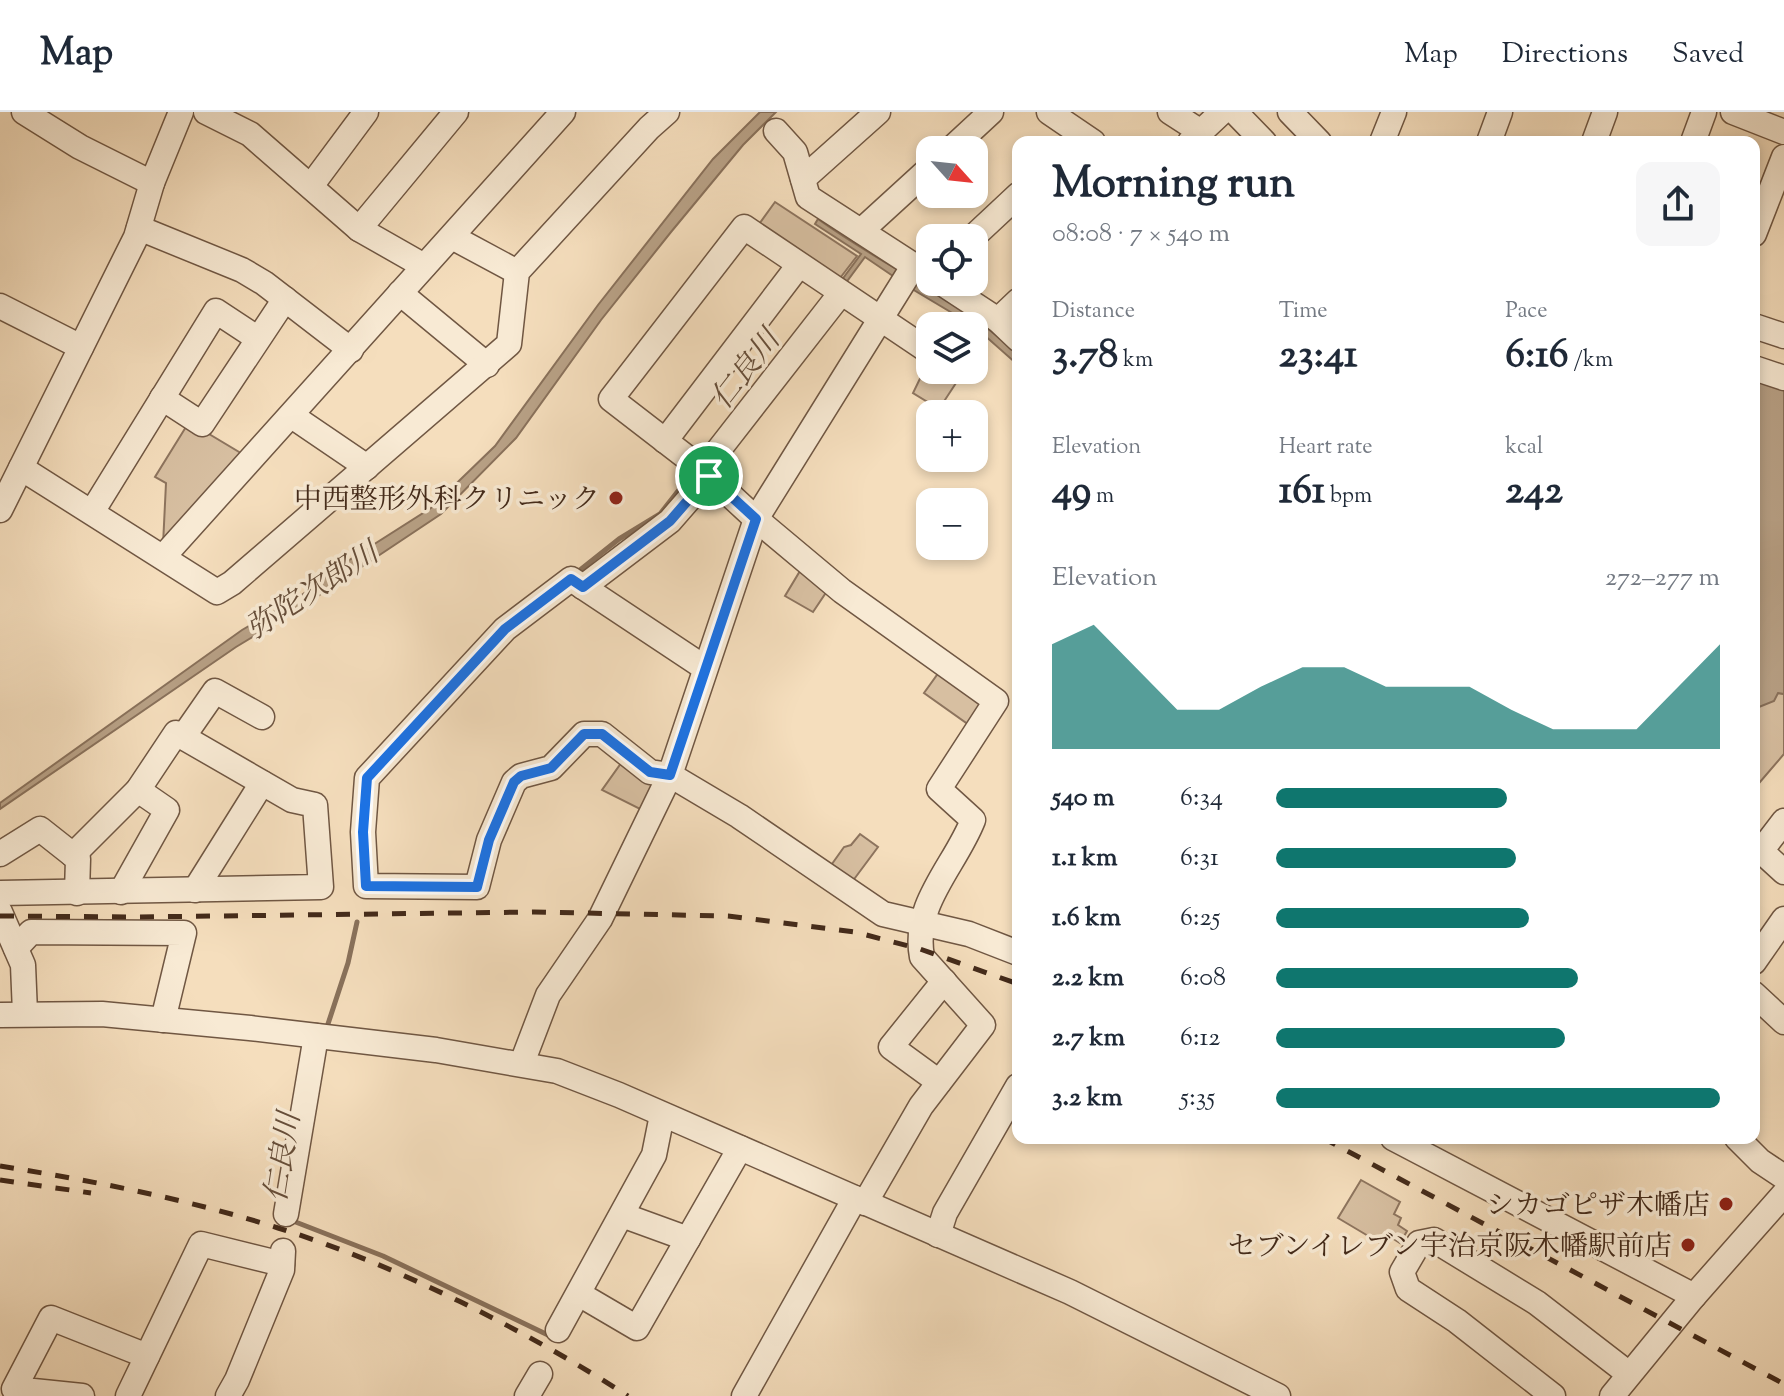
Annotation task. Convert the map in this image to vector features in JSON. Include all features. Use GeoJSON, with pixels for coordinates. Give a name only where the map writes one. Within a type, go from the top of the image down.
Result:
{"type":"FeatureCollection","features":[{"type":"Feature","properties":{"kind":"street"},"geometry":{"type":"LineString","coordinates":[[24,112],[80,147],[152,183]]}},
{"type":"Feature","properties":{"kind":"street"},"geometry":{"type":"LineString","coordinates":[[0,510],[139,228],[152,183],[181,112]]}},
{"type":"Feature","properties":{"kind":"street"},"geometry":{"type":"LineString","coordinates":[[206,112],[250,134],[359,229],[424,266]]}},
{"type":"Feature","properties":{"kind":"street"},"geometry":{"type":"LineString","coordinates":[[311,186],[366,112]]}},
{"type":"Feature","properties":{"kind":"street"},"geometry":{"type":"LineString","coordinates":[[359,229],[456,112]]}},
{"type":"Feature","properties":{"kind":"street"},"geometry":{"type":"LineString","coordinates":[[163,557],[563,112]]}},
{"type":"Feature","properties":{"kind":"street"},"geometry":{"type":"LineString","coordinates":[[803,179],[878,112]]}},
{"type":"Feature","properties":{"kind":"street"},"geometry":{"type":"LineString","coordinates":[[965,136],[991,112]]}},
{"type":"Feature","properties":{"kind":"street"},"geometry":{"type":"LineString","coordinates":[[1049,112],[1079,136]]}},
{"type":"Feature","properties":{"kind":"street"},"geometry":{"type":"LineString","coordinates":[[1170,112],[1194,136]]}},
{"type":"Feature","properties":{"kind":"street"},"geometry":{"type":"LineString","coordinates":[[1196,136],[1222,112]]}},
{"type":"Feature","properties":{"kind":"street"},"geometry":{"type":"LineString","coordinates":[[1235,112],[1258,136]]}},
{"type":"Feature","properties":{"kind":"street"},"geometry":{"type":"LineString","coordinates":[[1384,136],[1394,112]]}},
{"type":"Feature","properties":{"kind":"street"},"geometry":{"type":"LineString","coordinates":[[1491,136],[1500,112]]}},
{"type":"Feature","properties":{"kind":"street"},"geometry":{"type":"LineString","coordinates":[[1596,136],[1605,112]]}},
{"type":"Feature","properties":{"kind":"street"},"geometry":{"type":"LineString","coordinates":[[1695,136],[1704,112]]}},
{"type":"Feature","properties":{"kind":"street"},"geometry":{"type":"LineString","coordinates":[[1733,112],[1784,132]]}},
{"type":"Feature","properties":{"kind":"street"},"geometry":{"type":"LineString","coordinates":[[1292,113],[1313,136]]}},
{"type":"Feature","properties":{"kind":"street"},"geometry":{"type":"LineString","coordinates":[[21,468],[217,592],[232,583],[509,344],[517,272],[650,117]]}},
{"type":"Feature","properties":{"kind":"street"},"geometry":{"type":"LineString","coordinates":[[522,1063],[548,995],[600,919],[670,775],[756,519],[880,319],[914,274],[861,231],[808,197],[795,152],[776,131]]}},
{"type":"Feature","properties":{"kind":"street"},"geometry":{"type":"LineString","coordinates":[[1760,219],[1784,157]]}},
{"type":"Feature","properties":{"kind":"street"},"geometry":{"type":"LineString","coordinates":[[861,231],[916,181]]}},
{"type":"Feature","properties":{"kind":"street"},"geometry":{"type":"LineString","coordinates":[[987,224],[1012,201]]}},
{"type":"Feature","properties":{"kind":"street"},"geometry":{"type":"LineString","coordinates":[[744,1396],[860,1200],[921,1106],[983,1025],[922,957],[921,922],[926,904],[973,820],[939,789],[996,701],[842,591],[700,469],[611,399],[744,227],[916,343]]}},
{"type":"Feature","properties":{"kind":"street"},"geometry":{"type":"LineString","coordinates":[[139,228],[242,270],[351,350]]}},
{"type":"Feature","properties":{"kind":"street"},"geometry":{"type":"LineString","coordinates":[[452,237],[517,272]]}},
{"type":"Feature","properties":{"kind":"street"},"geometry":{"type":"LineString","coordinates":[[665,441],[799,265]]}},
{"type":"Feature","properties":{"kind":"street"},"geometry":{"type":"LineString","coordinates":[[583,587],[670,521],[700,469],[836,290]]}},
{"type":"Feature","properties":{"kind":"street"},"geometry":{"type":"LineString","coordinates":[[400,293],[487,365]]}},
{"type":"Feature","properties":{"kind":"street"},"geometry":{"type":"LineString","coordinates":[[961,296],[998,320],[1012,333]]}},
{"type":"Feature","properties":{"kind":"street"},"geometry":{"type":"LineString","coordinates":[[162,398],[202,424],[285,299]]}},
{"type":"Feature","properties":{"kind":"street"},"geometry":{"type":"LineString","coordinates":[[0,306],[81,347]]}},
{"type":"Feature","properties":{"kind":"street"},"geometry":{"type":"LineString","coordinates":[[998,320],[1012,307]]}},
{"type":"Feature","properties":{"kind":"street"},"geometry":{"type":"LineString","coordinates":[[92,512],[216,311],[257,338]]}},
{"type":"Feature","properties":{"kind":"street"},"geometry":{"type":"LineString","coordinates":[[1760,328],[1784,336]]}},
{"type":"Feature","properties":{"kind":"street"},"geometry":{"type":"LineString","coordinates":[[1760,370],[1784,378]]}},
{"type":"Feature","properties":{"kind":"street"},"geometry":{"type":"LineString","coordinates":[[292,416],[367,467]]}},
{"type":"Feature","properties":{"kind":"street"},"geometry":{"type":"LineString","coordinates":[[705,668],[571,579],[505,629],[367,778],[363,832],[366,886],[477,887],[489,840],[514,782],[521,776],[551,768],[584,734],[602,734],[650,772],[670,775],[739,816],[883,914],[969,934],[1012,951]]}},
{"type":"Feature","properties":{"kind":"street"},"geometry":{"type":"LineString","coordinates":[[183,737],[215,691],[262,717]]}},
{"type":"Feature","properties":{"kind":"street"},"geometry":{"type":"LineString","coordinates":[[0,893],[321,887],[315,805],[292,800],[176,733],[138,790],[73,855]]}},
{"type":"Feature","properties":{"kind":"street"},"geometry":{"type":"LineString","coordinates":[[195,890],[262,783]]}},
{"type":"Feature","properties":{"kind":"street"},"geometry":{"type":"LineString","coordinates":[[121,892],[167,810],[138,790]]}},
{"type":"Feature","properties":{"kind":"street"},"geometry":{"type":"LineString","coordinates":[[1784,821],[1761,851],[1784,872]]}},
{"type":"Feature","properties":{"kind":"street"},"geometry":{"type":"LineString","coordinates":[[0,854],[40,829],[78,859],[77,893]]}},
{"type":"Feature","properties":{"kind":"street"},"geometry":{"type":"LineString","coordinates":[[0,912],[25,1013]]}},
{"type":"Feature","properties":{"kind":"street"},"geometry":{"type":"LineString","coordinates":[[1760,953],[1784,919]]}},
{"type":"Feature","properties":{"kind":"street"},"geometry":{"type":"LineString","coordinates":[[13,959],[31,932],[184,933],[163,1020]]}},
{"type":"Feature","properties":{"kind":"street"},"geometry":{"type":"LineString","coordinates":[[939,1082],[891,1047],[944,981]]}},
{"type":"Feature","properties":{"kind":"street"},"geometry":{"type":"LineString","coordinates":[[1760,1000],[1784,1022]]}},
{"type":"Feature","properties":{"kind":"street"},"geometry":{"type":"LineString","coordinates":[[0,1015],[102,1014],[163,1020],[323,1037],[522,1063],[557,1071],[619,1095],[1070,1292],[1278,1396]]}},
{"type":"Feature","properties":{"kind":"street"},"geometry":{"type":"LineString","coordinates":[[286,1214],[323,1037]]}},
{"type":"Feature","properties":{"kind":"street"},"geometry":{"type":"LineString","coordinates":[[938,1235],[945,1213],[1012,1096]]}},
{"type":"Feature","properties":{"kind":"street"},"geometry":{"type":"LineString","coordinates":[[558,1330],[654,1155],[662,1115]]}},
{"type":"Feature","properties":{"kind":"street"},"geometry":{"type":"LineString","coordinates":[[1404,1144],[1694,1296]]}},
{"type":"Feature","properties":{"kind":"street"},"geometry":{"type":"LineString","coordinates":[[1743,1144],[1760,1161],[1784,1177]]}},
{"type":"Feature","properties":{"kind":"street"},"geometry":{"type":"LineString","coordinates":[[579,1294],[637,1328],[740,1148]]}},
{"type":"Feature","properties":{"kind":"street"},"geometry":{"type":"LineString","coordinates":[[1612,1396],[1784,1194]]}},
{"type":"Feature","properties":{"kind":"street"},"geometry":{"type":"LineString","coordinates":[[622,1215],[688,1239]]}},
{"type":"Feature","properties":{"kind":"street"},"geometry":{"type":"LineString","coordinates":[[1553,1396],[1457,1321],[1408,1289],[1402,1272],[1419,1243],[1434,1240],[1537,1303],[1629,1374]]}},
{"type":"Feature","properties":{"kind":"street"},"geometry":{"type":"LineString","coordinates":[[128,1396],[201,1244],[282,1258],[237,1380],[228,1396]]}},
{"type":"Feature","properties":{"kind":"street"},"geometry":{"type":"LineString","coordinates":[[82,1396],[14,1389],[51,1318],[147,1356]]}},
{"type":"Feature","properties":{"kind":"street"},"geometry":{"type":"LineString","coordinates":[[527,1396],[540,1374]]}},
{"type":"Feature","properties":{"kind":"shaded area"},"geometry":{"type":"Polygon","coordinates":[[[775,202],[857,256],[837,282],[757,227],[775,202]]]}},
{"type":"Feature","properties":{"kind":"shaded area"},"geometry":{"type":"Polygon","coordinates":[[[917,384],[955,384],[945,400],[924,400],[913,393],[917,384]]]}},
{"type":"Feature","properties":{"kind":"shaded area"},"geometry":{"type":"Polygon","coordinates":[[[189,422],[244,455],[163,545],[166,483],[155,477],[189,422]]]}},
{"type":"Feature","properties":{"kind":"shaded area"},"geometry":{"type":"Polygon","coordinates":[[[803,566],[827,591],[813,612],[785,596],[803,566]]]}},
{"type":"Feature","properties":{"kind":"shaded area"},"geometry":{"type":"Polygon","coordinates":[[[942,668],[982,698],[984,710],[972,727],[924,693],[942,668]]]}},
{"type":"Feature","properties":{"kind":"shaded area"},"geometry":{"type":"Polygon","coordinates":[[[1778,693],[1784,694],[1784,754],[1760,782],[1760,705],[1778,693]]]}},
{"type":"Feature","properties":{"kind":"shaded area"},"geometry":{"type":"Polygon","coordinates":[[[624,759],[657,788],[644,811],[602,790],[624,759]]]}},
{"type":"Feature","properties":{"kind":"shaded area"},"geometry":{"type":"Polygon","coordinates":[[[860,834],[878,847],[849,886],[827,871],[844,847],[851,845],[860,834]]]}},
{"type":"Feature","properties":{"kind":"shaded area"},"geometry":{"type":"Polygon","coordinates":[[[1361,1180],[1400,1202],[1394,1214],[1401,1218],[1398,1225],[1407,1231],[1400,1243],[1392,1238],[1380,1243],[1338,1218],[1361,1180]]]}},
{"type":"Feature","properties":{"kind":"water","name":"弥陀次郎川"},"geometry":{"type":"Polygon","coordinates":[[[760,112],[776,112],[743,145],[671,232],[601,320],[516,438],[441,514],[236,647],[0,809],[0,803],[242,630],[299,597],[343,564],[431,508],[495,446],[598,305],[713,159],[760,112]]]}},
{"type":"Feature","properties":{"kind":"water"},"geometry":{"type":"Polygon","coordinates":[[[818,219],[916,281],[916,291],[865,257],[845,284],[841,281],[861,254],[815,224],[818,219]]]}},
{"type":"Feature","properties":{"kind":"water"},"geometry":{"type":"Polygon","coordinates":[[[924,296],[940,296],[965,312],[951,312],[924,296]]]}},
{"type":"Feature","properties":{"kind":"water"},"geometry":{"type":"Polygon","coordinates":[[[988,329],[1012,349],[1012,360],[988,338],[988,329]]]}},
{"type":"Feature","properties":{"kind":"water"},"geometry":{"type":"Polygon","coordinates":[[[1760,382],[1784,390],[1784,694],[1778,693],[1774,701],[1760,707],[1760,382]]]}},
{"type":"Feature","properties":{"kind":"waterway","name":"仁良川"},"geometry":{"type":"LineString","coordinates":[[575,574],[619,539],[660,514],[693,472]]}},
{"type":"Feature","properties":{"kind":"waterway","name":"仁良川"},"geometry":{"type":"LineString","coordinates":[[326,1030],[348,963],[357,922]]}},
{"type":"Feature","properties":{"kind":"waterway","name":"仁良川"},"geometry":{"type":"LineString","coordinates":[[294,1217],[293,1221],[383,1256],[548,1335]]}},
{"type":"Feature","properties":{"kind":"railway"},"geometry":{"type":"LineString","coordinates":[[0,916],[534,912],[728,916],[855,932],[920,949],[1012,982]]}},
{"type":"Feature","properties":{"kind":"railway"},"geometry":{"type":"LineString","coordinates":[[1334,1144],[1784,1384]]}},
{"type":"Feature","properties":{"kind":"railway"},"geometry":{"type":"LineString","coordinates":[[0,1166],[175,1200],[322,1243],[413,1280],[503,1323],[628,1396]]}},
{"type":"Feature","properties":{"kind":"railway"},"geometry":{"type":"LineString","coordinates":[[0,1180],[91,1193]]}},
{"type":"Feature","properties":{"kind":"place","name":"中西整形外科クリニック"},"geometry":{"type":"Point","coordinates":[616,498]}},
{"type":"Feature","properties":{"kind":"place","name":"シカゴピザ木幡店"},"geometry":{"type":"Point","coordinates":[1726,1204]}},
{"type":"Feature","properties":{"kind":"place","name":"セブンイレブン宇治京阪木幡駅前店"},"geometry":{"type":"Point","coordinates":[1688,1245]}},
{"type":"Feature","properties":{"kind":"route"},"geometry":{"type":"LineString","coordinates":[[709,476],[756,519],[670,775],[650,772],[602,734],[584,734],[551,768],[521,776],[514,782],[489,840],[477,887],[366,886],[363,832],[367,778],[505,629],[571,579],[583,587],[670,521],[709,476]]}}]}
